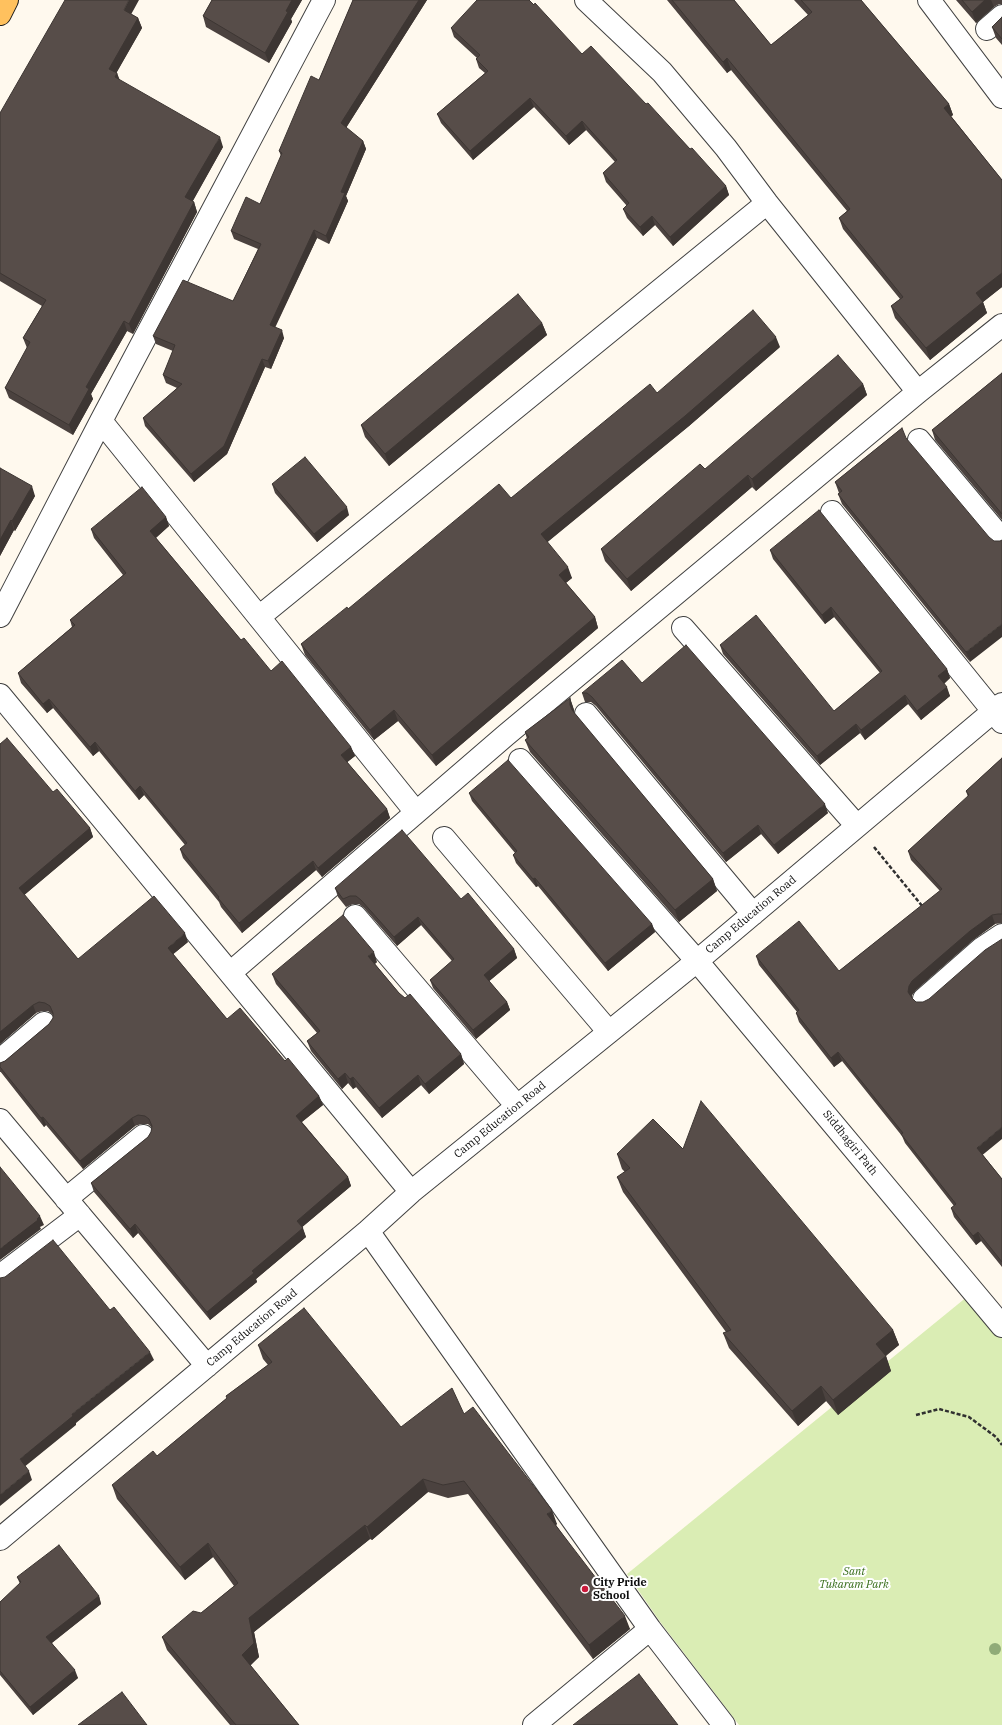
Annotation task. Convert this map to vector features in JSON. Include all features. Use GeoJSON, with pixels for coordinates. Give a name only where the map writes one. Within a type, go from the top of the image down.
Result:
{"type":"FeatureCollection","features":[{"type":"Feature","properties":{"kind":"main road"},"geometry":{"type":"LineString","coordinates":[[0,14],[7,0]]}},
{"type":"Feature","properties":{"kind":"street"},"geometry":{"type":"LineString","coordinates":[[0,616],[101,421],[324,0]]}},
{"type":"Feature","properties":{"kind":"street"},"geometry":{"type":"LineString","coordinates":[[586,0],[662,72],[726,148],[918,392]]}},
{"type":"Feature","properties":{"kind":"street"},"geometry":{"type":"LineString","coordinates":[[929,0],[1002,97]]}},
{"type":"Feature","properties":{"kind":"street"},"geometry":{"type":"LineString","coordinates":[[259,618],[768,203]]}},
{"type":"Feature","properties":{"kind":"street"},"geometry":{"type":"LineString","coordinates":[[230,973],[415,811],[918,392],[1002,324]]}},
{"type":"Feature","properties":{"kind":"street"},"geometry":{"type":"LineString","coordinates":[[101,421],[415,811]]}},
{"type":"Feature","properties":{"kind":"street"},"geometry":{"type":"LineString","coordinates":[[919,440],[1002,539]]}},
{"type":"Feature","properties":{"kind":"street"},"geometry":{"type":"LineString","coordinates":[[832,512],[999,712]]}},
{"type":"Feature","properties":{"kind":"street"},"geometry":{"type":"LineString","coordinates":[[683,628],[857,826]]}},
{"type":"Feature","properties":{"kind":"street"},"geometry":{"type":"LineString","coordinates":[[0,695],[411,1192]]}},
{"type":"Feature","properties":{"kind":"street","name":"Camp Education Road"},"geometry":{"type":"LineString","coordinates":[[0,1538],[368,1231],[411,1192],[697,961],[857,826],[999,712]]}},
{"type":"Feature","properties":{"kind":"street"},"geometry":{"type":"LineString","coordinates":[[586,714],[753,914]]}},
{"type":"Feature","properties":{"kind":"street","name":"Siddhagiri Path"},"geometry":{"type":"LineString","coordinates":[[520,760],[697,961],[1002,1326]]}},
{"type":"Feature","properties":{"kind":"street"},"geometry":{"type":"LineString","coordinates":[[444,838],[609,1032]]}},
{"type":"Feature","properties":{"kind":"street"},"geometry":{"type":"LineString","coordinates":[[355,916],[517,1106]]}},
{"type":"Feature","properties":{"kind":"street"},"geometry":{"type":"LineString","coordinates":[[924,999],[981,949],[1002,935]]}},
{"type":"Feature","properties":{"kind":"street"},"geometry":{"type":"LineString","coordinates":[[0,1060],[44,1023]]}},
{"type":"Feature","properties":{"kind":"street"},"geometry":{"type":"LineString","coordinates":[[0,1120],[207,1366]]}},
{"type":"Feature","properties":{"kind":"street"},"geometry":{"type":"LineString","coordinates":[[1,1275],[73,1207],[143,1136]]}},
{"type":"Feature","properties":{"kind":"street"},"geometry":{"type":"LineString","coordinates":[[368,1231],[650,1629],[724,1725]]}},
{"type":"Feature","properties":{"kind":"street"},"geometry":{"type":"LineString","coordinates":[[534,1725],[650,1629]]}},
{"type":"Feature","properties":{"kind":"path"},"geometry":{"type":"LineString","coordinates":[[857,826],[928,912]]}},
{"type":"Feature","properties":{"kind":"path"},"geometry":{"type":"LineString","coordinates":[[916,1415],[939,1409],[969,1417],[996,1437],[1002,1445]]}},
{"type":"Feature","properties":{"kind":"green space","name":"Sant Tukaram Park"},"geometry":{"type":"Polygon","coordinates":[[[968,1296],[1002,1337],[1002,1725],[739,1725],[661,1623],[627,1574],[968,1296]]]}},
{"type":"Feature","properties":{"kind":"building"},"geometry":{"type":"Polygon","coordinates":[[[65,0],[129,0],[124,10],[138,18],[109,69],[117,73],[115,77],[220,137],[185,197],[194,202],[129,324],[124,321],[86,387],[89,389],[69,425],[5,388],[30,342],[23,338],[46,300],[0,273],[0,113],[65,0]]]}},
{"type":"Feature","properties":{"kind":"building"},"geometry":{"type":"Polygon","coordinates":[[[212,0],[292,0],[286,11],[288,12],[265,53],[203,16],[212,0]]]}},
{"type":"Feature","properties":{"kind":"building"},"geometry":{"type":"Polygon","coordinates":[[[353,0],[419,0],[341,123],[363,141],[341,192],[345,193],[326,236],[314,230],[270,325],[282,330],[268,361],[262,359],[224,446],[191,474],[143,418],[182,384],[163,375],[175,345],[153,336],[183,280],[233,301],[261,244],[231,231],[246,197],[260,204],[282,153],[279,151],[311,76],[319,80],[353,0]]]}},
{"type":"Feature","properties":{"kind":"building"},"geometry":{"type":"Polygon","coordinates":[[[477,0],[529,0],[534,5],[535,3],[582,54],[591,46],[646,104],[648,103],[690,149],[692,148],[726,186],[670,237],[652,216],[640,227],[623,209],[629,203],[603,173],[617,160],[582,121],[566,136],[530,98],[470,151],[437,114],[488,71],[476,59],[480,55],[451,28],[477,0]]]}},
{"type":"Feature","properties":{"kind":"building"},"geometry":{"type":"Polygon","coordinates":[[[672,0],[734,0],[771,45],[812,12],[801,0],[861,0],[949,104],[944,108],[1002,180],[1002,273],[976,293],[983,302],[926,348],[891,306],[903,297],[839,218],[850,209],[727,58],[723,62],[672,0]]]}},
{"type":"Feature","properties":{"kind":"building"},"geometry":{"type":"Polygon","coordinates":[[[962,0],[985,0],[972,12],[962,0]]]}},
{"type":"Feature","properties":{"kind":"building"},"geometry":{"type":"Polygon","coordinates":[[[1002,17],[1002,39],[992,27],[1002,17]]]}},
{"type":"Feature","properties":{"kind":"building"},"geometry":{"type":"Polygon","coordinates":[[[518,294],[542,323],[385,454],[361,425],[518,294]]]}},
{"type":"Feature","properties":{"kind":"building"},"geometry":{"type":"Polygon","coordinates":[[[753,310],[776,337],[685,416],[541,534],[568,567],[559,575],[595,617],[432,755],[394,710],[370,730],[301,644],[347,607],[348,609],[499,484],[511,498],[650,384],[657,393],[753,310]]]}},
{"type":"Feature","properties":{"kind":"building"},"geometry":{"type":"Polygon","coordinates":[[[838,355],[863,384],[752,479],[748,475],[627,579],[601,549],[700,464],[705,469],[838,355]]]}},
{"type":"Feature","properties":{"kind":"building"},"geometry":{"type":"Polygon","coordinates":[[[1002,373],[1002,514],[932,430],[1002,373]]]}},
{"type":"Feature","properties":{"kind":"building"},"geometry":{"type":"Polygon","coordinates":[[[902,428],[906,438],[989,537],[994,541],[1002,540],[1002,624],[966,652],[838,494],[842,491],[835,482],[902,428]]]}},
{"type":"Feature","properties":{"kind":"building"},"geometry":{"type":"Polygon","coordinates":[[[305,457],[347,507],[314,534],[272,484],[305,457]]]}},
{"type":"Feature","properties":{"kind":"building"},"geometry":{"type":"Polygon","coordinates":[[[0,468],[32,486],[0,540],[0,468]]]}},
{"type":"Feature","properties":{"kind":"building"},"geometry":{"type":"Polygon","coordinates":[[[142,487],[166,517],[150,531],[241,640],[244,638],[271,671],[282,661],[351,747],[341,755],[387,809],[318,868],[313,861],[239,923],[180,849],[187,843],[140,786],[135,791],[95,742],[90,747],[49,699],[43,704],[18,673],[75,625],[70,620],[126,573],[91,529],[142,487]]]}},
{"type":"Feature","properties":{"kind":"building"},"geometry":{"type":"Polygon","coordinates":[[[819,510],[947,669],[938,676],[947,687],[917,711],[905,695],[861,730],[856,724],[817,756],[720,645],[756,615],[834,711],[882,671],[831,607],[822,615],[770,550],[819,510]]]}},
{"type":"Feature","properties":{"kind":"building"},"geometry":{"type":"Polygon","coordinates":[[[686,645],[825,804],[774,845],[758,825],[723,853],[592,697],[587,693],[582,693],[622,660],[642,683],[686,645]]]}},
{"type":"Feature","properties":{"kind":"building"},"geometry":{"type":"Polygon","coordinates":[[[570,698],[572,710],[713,879],[675,910],[525,740],[529,737],[525,732],[570,698]]]}},
{"type":"Feature","properties":{"kind":"building"},"geometry":{"type":"Polygon","coordinates":[[[7,738],[53,792],[57,789],[90,828],[19,888],[78,959],[154,896],[185,933],[168,948],[227,1019],[240,1008],[285,1061],[288,1058],[319,1096],[296,1116],[348,1177],[297,1221],[303,1228],[252,1271],[254,1273],[207,1312],[135,1224],[130,1229],[91,1183],[148,1137],[152,1126],[149,1119],[145,1116],[138,1115],[132,1118],[80,1161],[43,1117],[41,1118],[0,1067],[0,1063],[5,1061],[49,1024],[53,1018],[53,1013],[50,1006],[39,1002],[33,1005],[0,1032],[0,744],[7,738]]]}},
{"type":"Feature","properties":{"kind":"building"},"geometry":{"type":"Polygon","coordinates":[[[1002,758],[1002,914],[992,915],[970,931],[912,981],[908,992],[916,1002],[923,1002],[929,999],[985,950],[1002,939],[1002,1127],[977,1148],[1002,1179],[1002,1262],[978,1232],[973,1236],[951,1208],[956,1204],[901,1134],[903,1133],[838,1052],[831,1058],[796,1013],[799,1010],[756,956],[799,921],[839,971],[942,889],[908,851],[969,795],[966,791],[1002,758]]]}},
{"type":"Feature","properties":{"kind":"building"},"geometry":{"type":"Polygon","coordinates":[[[508,760],[652,924],[605,963],[535,878],[533,879],[513,855],[517,851],[469,793],[508,760]]]}},
{"type":"Feature","properties":{"kind":"building"},"geometry":{"type":"Polygon","coordinates":[[[402,830],[461,899],[468,893],[514,949],[484,975],[507,1002],[473,1030],[430,980],[454,959],[418,917],[394,937],[361,900],[356,896],[350,896],[343,899],[335,888],[402,830]]]}},
{"type":"Feature","properties":{"kind":"building"},"geometry":{"type":"Polygon","coordinates":[[[343,915],[374,952],[368,956],[399,993],[405,998],[410,994],[461,1054],[425,1084],[418,1075],[379,1108],[353,1077],[350,1079],[345,1073],[338,1079],[307,1041],[320,1031],[272,974],[343,915]]]}},
{"type":"Feature","properties":{"kind":"building"},"geometry":{"type":"Polygon","coordinates":[[[701,1101],[893,1330],[876,1344],[886,1356],[833,1400],[821,1386],[792,1411],[723,1333],[731,1330],[617,1177],[630,1168],[617,1154],[653,1119],[683,1149],[701,1101]]]}},
{"type":"Feature","properties":{"kind":"building"},"geometry":{"type":"Polygon","coordinates":[[[0,1167],[40,1216],[37,1219],[38,1220],[0,1249],[0,1167]]]}},
{"type":"Feature","properties":{"kind":"building"},"geometry":{"type":"Polygon","coordinates":[[[53,1240],[110,1310],[114,1307],[150,1352],[72,1414],[73,1416],[20,1459],[29,1471],[0,1495],[0,1278],[5,1277],[53,1240]]]}},
{"type":"Feature","properties":{"kind":"building"},"geometry":{"type":"Polygon","coordinates":[[[304,1308],[401,1427],[452,1388],[464,1414],[473,1407],[552,1510],[547,1514],[625,1616],[589,1645],[464,1481],[443,1485],[423,1479],[367,1527],[365,1525],[249,1618],[254,1643],[242,1655],[299,1725],[236,1725],[162,1637],[193,1611],[201,1613],[238,1583],[208,1543],[180,1567],[112,1485],[153,1451],[157,1456],[227,1398],[226,1396],[272,1362],[258,1345],[304,1308]]]}},
{"type":"Feature","properties":{"kind":"building"},"geometry":{"type":"Polygon","coordinates":[[[59,1545],[99,1596],[46,1637],[75,1670],[30,1707],[0,1671],[0,1602],[21,1582],[17,1577],[59,1545]]]}},
{"type":"Feature","properties":{"kind":"building"},"geometry":{"type":"Polygon","coordinates":[[[639,1674],[678,1725],[573,1725],[639,1674]]]}},
{"type":"Feature","properties":{"kind":"building"},"geometry":{"type":"Polygon","coordinates":[[[122,1692],[147,1725],[78,1725],[122,1692]]]}},
{"type":"Feature","properties":{"kind":"place","name":"City Pride School"},"geometry":{"type":"Point","coordinates":[585,1589]}}]}
